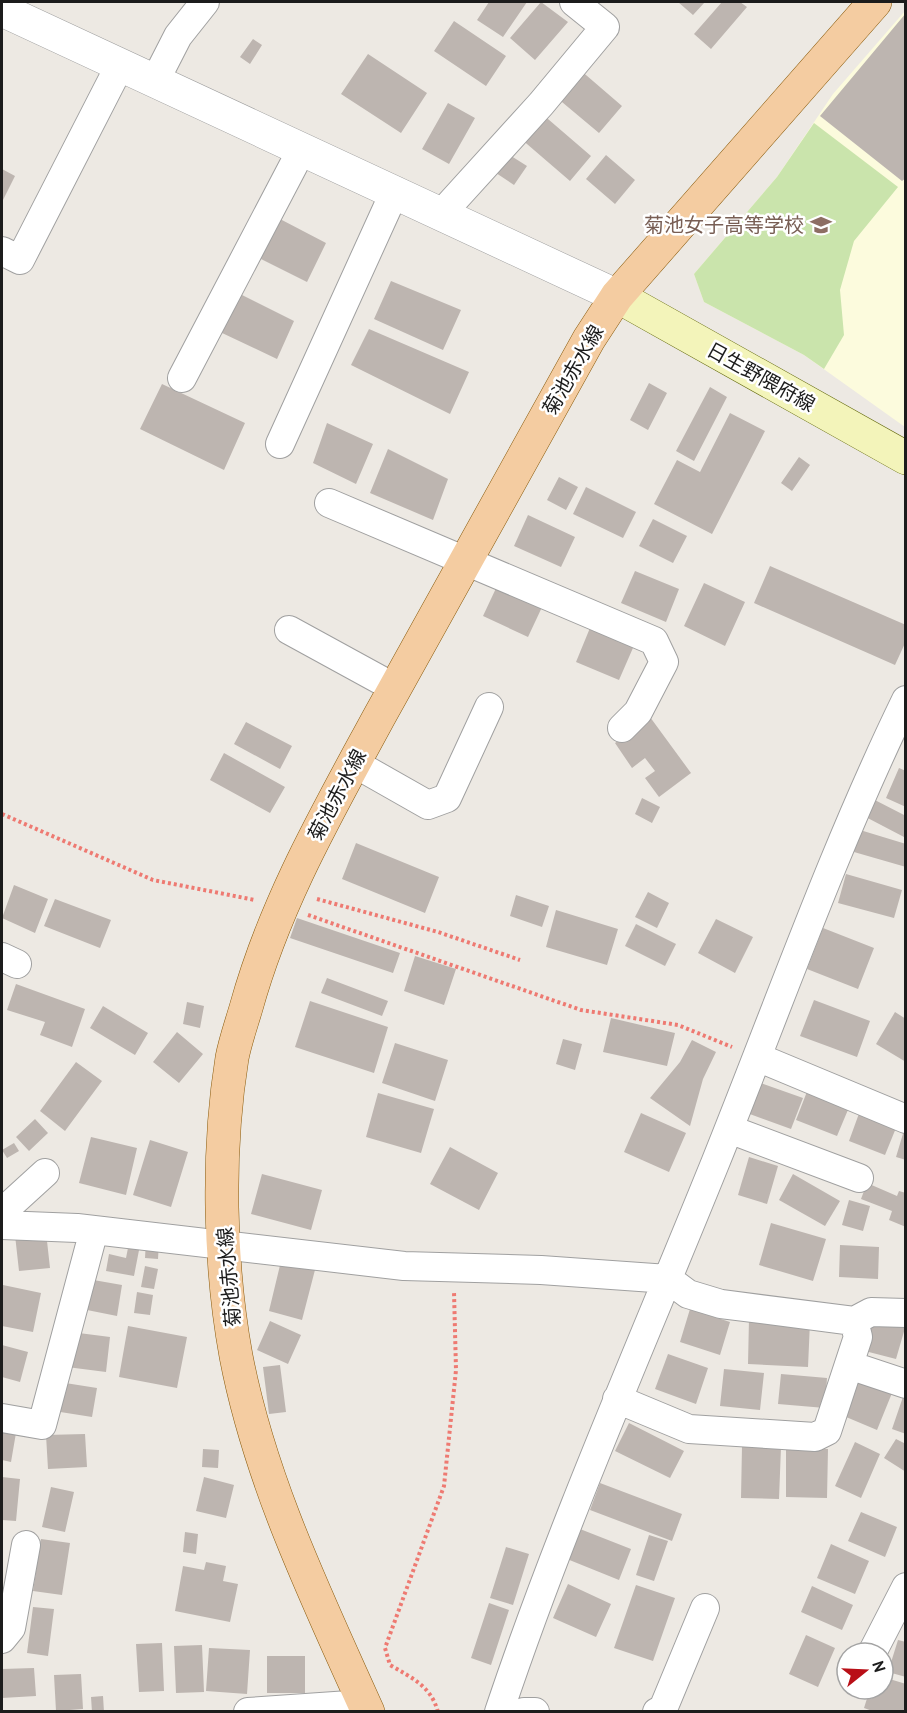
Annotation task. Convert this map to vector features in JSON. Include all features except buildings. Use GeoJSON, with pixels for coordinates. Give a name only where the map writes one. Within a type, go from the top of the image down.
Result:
{"type":"FeatureCollection","features":[{"type":"Feature","properties":{"kind":"main road","name":"菊池赤水線"},"geometry":{"type":"LineString","coordinates":[[366,1708],[291,1540],[255,1433],[236,1355],[223,1245],[225,1130],[232,1057],[253,981],[284,898],[354,763],[589,339],[617,296],[875,2]]}},
{"type":"Feature","properties":{"kind":"main road","name":"日生野隈府線"},"geometry":{"type":"LineString","coordinates":[[617,296],[906,458]]}},
{"type":"Feature","properties":{"kind":"street"},"geometry":{"type":"LineString","coordinates":[[155,81],[178,36],[205,2]]}},
{"type":"Feature","properties":{"kind":"street"},"geometry":{"type":"LineString","coordinates":[[442,213],[541,104],[605,27],[574,2]]}},
{"type":"Feature","properties":{"kind":"street"},"geometry":{"type":"LineString","coordinates":[[2,10],[617,296]]}},
{"type":"Feature","properties":{"kind":"street"},"geometry":{"type":"LineString","coordinates":[[2,251],[20,260],[120,65]]}},
{"type":"Feature","properties":{"kind":"street"},"geometry":{"type":"LineString","coordinates":[[182,378],[302,149]]}},
{"type":"Feature","properties":{"kind":"street"},"geometry":{"type":"LineString","coordinates":[[280,444],[395,191]]}},
{"type":"Feature","properties":{"kind":"street"},"geometry":{"type":"LineString","coordinates":[[329,503],[654,641],[664,662],[638,712],[622,728]]}},
{"type":"Feature","properties":{"kind":"street"},"geometry":{"type":"LineString","coordinates":[[289,630],[395,688]]}},
{"type":"Feature","properties":{"kind":"street"},"geometry":{"type":"LineString","coordinates":[[499,1712],[526,1631],[617,1399],[729,1130],[851,816],[906,700]]}},
{"type":"Feature","properties":{"kind":"street"},"geometry":{"type":"LineString","coordinates":[[354,763],[428,804],[447,798],[489,707]]}},
{"type":"Feature","properties":{"kind":"street"},"geometry":{"type":"LineString","coordinates":[[757,1058],[906,1119]]}},
{"type":"Feature","properties":{"kind":"street"},"geometry":{"type":"LineString","coordinates":[[729,1130],[859,1178]]}},
{"type":"Feature","properties":{"kind":"street"},"geometry":{"type":"LineString","coordinates":[[45,1173],[11,1204],[2,1224],[94,1230],[346,1261],[454,1268],[586,1272],[668,1279],[688,1294],[721,1304],[854,1321],[871,1312],[906,1313]]}},
{"type":"Feature","properties":{"kind":"street"},"geometry":{"type":"LineString","coordinates":[[2,1418],[42,1425],[94,1230]]}},
{"type":"Feature","properties":{"kind":"street"},"geometry":{"type":"LineString","coordinates":[[617,1399],[689,1429],[815,1437],[827,1431],[858,1337],[854,1321]]}},
{"type":"Feature","properties":{"kind":"street"},"geometry":{"type":"LineString","coordinates":[[849,1365],[906,1384]]}},
{"type":"Feature","properties":{"kind":"street"},"geometry":{"type":"LineString","coordinates":[[2,1639],[11,1628],[26,1545]]}},
{"type":"Feature","properties":{"kind":"street"},"geometry":{"type":"LineString","coordinates":[[878,1641],[906,1587]]}},
{"type":"Feature","properties":{"kind":"street"},"geometry":{"type":"LineString","coordinates":[[657,1712],[663,1709],[705,1608]]}},
{"type":"Feature","properties":{"kind":"street"},"geometry":{"type":"LineString","coordinates":[[248,1712],[366,1708]]}},
{"type":"Feature","properties":{"kind":"street"},"geometry":{"type":"LineString","coordinates":[[524,1712],[535,1712]]}},
{"type":"Feature","properties":{"kind":"path"},"geometry":{"type":"LineString","coordinates":[[2,814],[153,880],[336,903],[404,922],[520,960]]}},
{"type":"Feature","properties":{"kind":"path"},"geometry":{"type":"LineString","coordinates":[[284,898],[581,1010],[678,1025],[757,1058]]}},
{"type":"Feature","properties":{"kind":"path"},"geometry":{"type":"LineString","coordinates":[[438,1712],[436,1702],[425,1685],[390,1665],[384,1648],[444,1486],[456,1370],[454,1268]]}},
{"type":"Feature","properties":{"kind":"shaded area","name":"菊池女子高等学校"},"geometry":{"type":"Polygon","coordinates":[[[905,11],[905,427],[804,355],[704,302],[694,274],[777,177],[833,94],[905,11]]]}},
{"type":"Feature","properties":{"kind":"green space"},"geometry":{"type":"Polygon","coordinates":[[[814,123],[898,187],[854,241],[840,290],[844,335],[824,369],[804,355],[704,302],[694,274],[777,177],[814,123]]]}},
{"type":"Feature","properties":{"kind":"place","name":"菊池女子高等学校"},"geometry":{"type":"Point","coordinates":[821,225]}}]}
